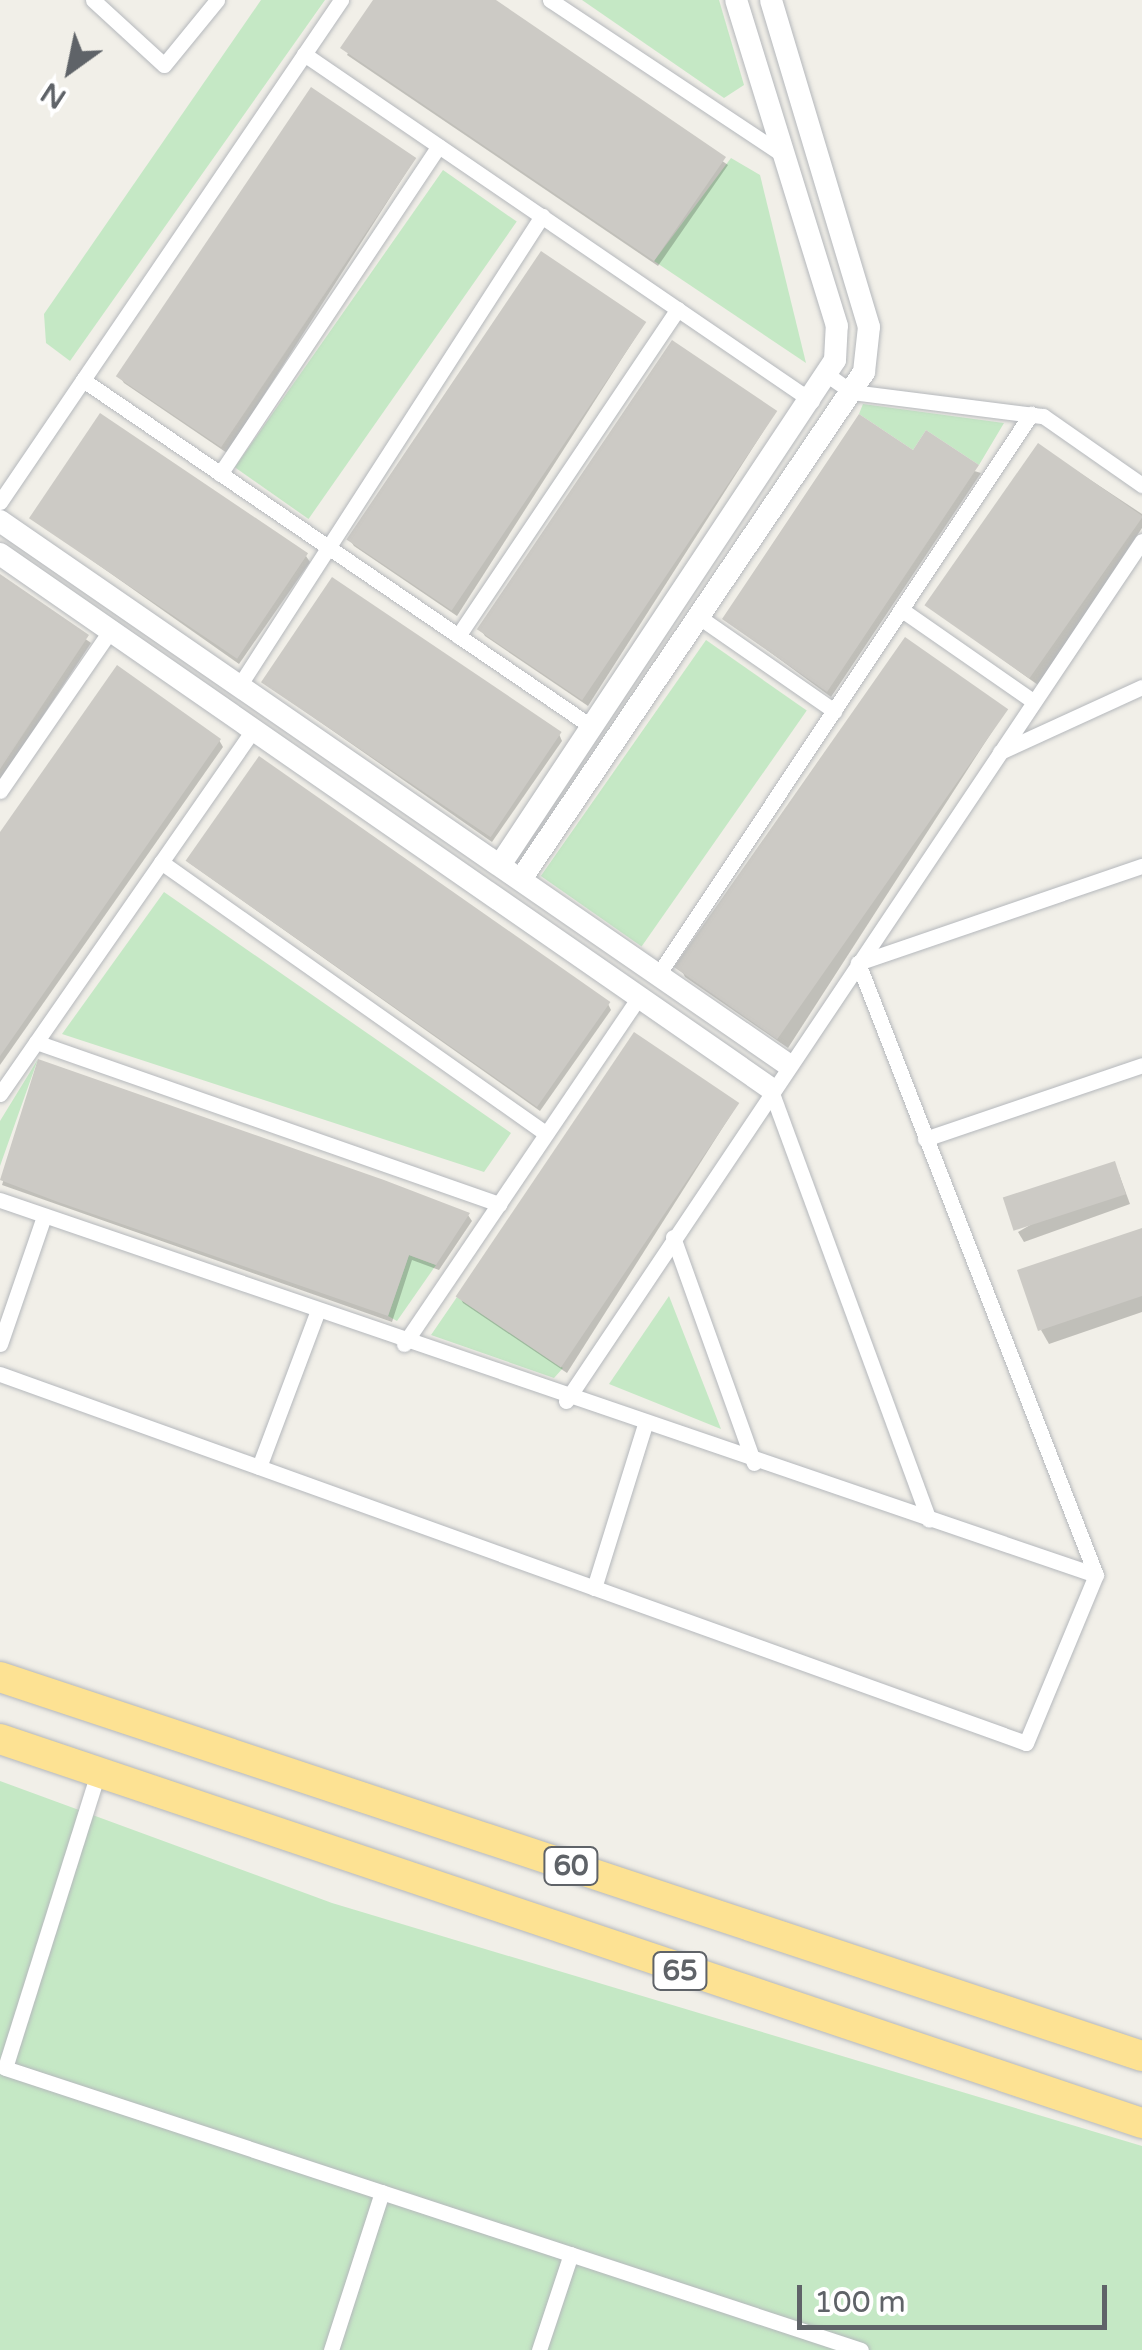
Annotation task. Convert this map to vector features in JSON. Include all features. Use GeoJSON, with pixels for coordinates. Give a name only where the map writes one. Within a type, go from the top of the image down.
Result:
{"type":"FeatureCollection","features":[{"type":"Feature","properties":{"kind":"highway","name":"60"},"geometry":{"type":"LineString","coordinates":[[0,1678],[1142,2056]]}},
{"type":"Feature","properties":{"kind":"highway","name":"65"},"geometry":{"type":"LineString","coordinates":[[0,1740],[1142,2123]]}},
{"type":"Feature","properties":{"kind":"street"},"geometry":{"type":"LineString","coordinates":[[93,0],[164,66],[218,0]]}},
{"type":"Feature","properties":{"kind":"street"},"geometry":{"type":"LineString","coordinates":[[0,502],[341,0]]}},
{"type":"Feature","properties":{"kind":"street"},"geometry":{"type":"LineString","coordinates":[[550,0],[783,155]]}},
{"type":"Feature","properties":{"kind":"street"},"geometry":{"type":"LineString","coordinates":[[500,865],[829,376],[837,326],[736,0]]}},
{"type":"Feature","properties":{"kind":"street"},"geometry":{"type":"LineString","coordinates":[[520,879],[852,392],[869,327],[771,0]]}},
{"type":"Feature","properties":{"kind":"street"},"geometry":{"type":"LineString","coordinates":[[304,54],[812,401]]}},
{"type":"Feature","properties":{"kind":"street"},"geometry":{"type":"LineString","coordinates":[[220,474],[439,146]]}},
{"type":"Feature","properties":{"kind":"street"},"geometry":{"type":"LineString","coordinates":[[241,684],[323,563],[325,546],[542,216]]}},
{"type":"Feature","properties":{"kind":"street"},"geometry":{"type":"LineString","coordinates":[[458,636],[678,309]]}},
{"type":"Feature","properties":{"kind":"street"},"geometry":{"type":"LineString","coordinates":[[829,376],[852,392],[1031,414],[1142,485]]}},
{"type":"Feature","properties":{"kind":"street"},"geometry":{"type":"LineString","coordinates":[[83,380],[592,727]]}},
{"type":"Feature","properties":{"kind":"street"},"geometry":{"type":"LineString","coordinates":[[658,975],[1031,414]]}},
{"type":"Feature","properties":{"kind":"street"},"geometry":{"type":"LineString","coordinates":[[739,510],[761,525]]}},
{"type":"Feature","properties":{"kind":"street"},"geometry":{"type":"LineString","coordinates":[[0,521],[786,1064]]}},
{"type":"Feature","properties":{"kind":"street"},"geometry":{"type":"LineString","coordinates":[[566,1401],[786,1064],[1142,541]]}},
{"type":"Feature","properties":{"kind":"street"},"geometry":{"type":"LineString","coordinates":[[0,554],[112,628],[770,1088],[929,1520]]}},
{"type":"Feature","properties":{"kind":"street"},"geometry":{"type":"LineString","coordinates":[[902,610],[1034,700]]}},
{"type":"Feature","properties":{"kind":"street"},"geometry":{"type":"LineString","coordinates":[[699,617],[834,711]]}},
{"type":"Feature","properties":{"kind":"street"},"geometry":{"type":"LineString","coordinates":[[0,791],[112,628]]}},
{"type":"Feature","properties":{"kind":"street"},"geometry":{"type":"LineString","coordinates":[[998,753],[1142,688]]}},
{"type":"Feature","properties":{"kind":"street"},"geometry":{"type":"LineString","coordinates":[[0,1094],[254,728]]}},
{"type":"Feature","properties":{"kind":"street"},"geometry":{"type":"LineString","coordinates":[[161,862],[546,1134]]}},
{"type":"Feature","properties":{"kind":"street"},"geometry":{"type":"LineString","coordinates":[[858,963],[1142,866]]}},
{"type":"Feature","properties":{"kind":"street"},"geometry":{"type":"LineString","coordinates":[[0,1374],[1026,1743],[1096,1575],[858,963]]}},
{"type":"Feature","properties":{"kind":"street"},"geometry":{"type":"LineString","coordinates":[[404,1344],[639,998]]}},
{"type":"Feature","properties":{"kind":"street"},"geometry":{"type":"LineString","coordinates":[[36,1042],[499,1204]]}},
{"type":"Feature","properties":{"kind":"street"},"geometry":{"type":"LineString","coordinates":[[925,1139],[1142,1064]]}},
{"type":"Feature","properties":{"kind":"street"},"geometry":{"type":"LineString","coordinates":[[0,1200],[566,1401],[1096,1575]]}},
{"type":"Feature","properties":{"kind":"street"},"geometry":{"type":"LineString","coordinates":[[0,1344],[44,1216]]}},
{"type":"Feature","properties":{"kind":"street"},"geometry":{"type":"LineString","coordinates":[[673,1237],[754,1463]]}},
{"type":"Feature","properties":{"kind":"street"},"geometry":{"type":"LineString","coordinates":[[260,1468],[316,1312]]}},
{"type":"Feature","properties":{"kind":"street"},"geometry":{"type":"LineString","coordinates":[[594,1588],[644,1427]]}},
{"type":"Feature","properties":{"kind":"street"},"geometry":{"type":"LineString","coordinates":[[98,1772],[5,2068],[861,2350]]}},
{"type":"Feature","properties":{"kind":"street"},"geometry":{"type":"LineString","coordinates":[[331,2350],[382,2192]]}},
{"type":"Feature","properties":{"kind":"street"},"geometry":{"type":"LineString","coordinates":[[539,2350],[571,2254]]}},
{"type":"Feature","properties":{"kind":"green space"},"geometry":{"type":"Polygon","coordinates":[[[261,0],[325,0],[70,361],[46,343],[44,314],[261,0]]]}},
{"type":"Feature","properties":{"kind":"green space"},"geometry":{"type":"Polygon","coordinates":[[[582,0],[719,0],[744,85],[724,98],[582,0]]]}},
{"type":"Feature","properties":{"kind":"green space"},"geometry":{"type":"Polygon","coordinates":[[[731,158],[760,175],[806,363],[654,261],[731,158]]]}},
{"type":"Feature","properties":{"kind":"green space"},"geometry":{"type":"Polygon","coordinates":[[[443,170],[517,222],[309,519],[235,467],[443,170]]]}},
{"type":"Feature","properties":{"kind":"green space"},"geometry":{"type":"Polygon","coordinates":[[[863,404],[1004,423],[979,465],[926,430],[913,450],[859,414],[863,404]]]}},
{"type":"Feature","properties":{"kind":"green space"},"geometry":{"type":"Polygon","coordinates":[[[706,640],[807,711],[642,946],[541,876],[706,640]]]}},
{"type":"Feature","properties":{"kind":"green space"},"geometry":{"type":"Polygon","coordinates":[[[164,892],[511,1133],[484,1172],[62,1034],[164,892]]]}},
{"type":"Feature","properties":{"kind":"green space"},"geometry":{"type":"Polygon","coordinates":[[[38,1059],[17,1118],[0,1166],[0,1121],[38,1059]]]}},
{"type":"Feature","properties":{"kind":"green space"},"geometry":{"type":"Polygon","coordinates":[[[409,1255],[436,1265],[397,1321],[388,1316],[409,1255]]]}},
{"type":"Feature","properties":{"kind":"green space"},"geometry":{"type":"Polygon","coordinates":[[[669,1296],[721,1429],[609,1384],[669,1296]]]}},
{"type":"Feature","properties":{"kind":"green space"},"geometry":{"type":"Polygon","coordinates":[[[457,1297],[563,1368],[554,1378],[431,1335],[457,1297]]]}},
{"type":"Feature","properties":{"kind":"green space"},"geometry":{"type":"Polygon","coordinates":[[[0,1781],[332,1903],[1142,2146],[1142,2350],[0,2350],[0,1781]]]}},
{"type":"Feature","properties":{"kind":"building"},"geometry":{"type":"Polygon","coordinates":[[[373,0],[496,0],[726,157],[654,261],[340,48],[373,0]]]}},
{"type":"Feature","properties":{"kind":"building"},"geometry":{"type":"Polygon","coordinates":[[[311,87],[416,158],[221,447],[116,376],[311,87]]]}},
{"type":"Feature","properties":{"kind":"building"},"geometry":{"type":"Polygon","coordinates":[[[541,251],[646,322],[452,611],[346,540],[541,251]]]}},
{"type":"Feature","properties":{"kind":"building"},"geometry":{"type":"Polygon","coordinates":[[[672,340],[777,411],[582,700],[477,629],[672,340]]]}},
{"type":"Feature","properties":{"kind":"building"},"geometry":{"type":"Polygon","coordinates":[[[100,413],[308,553],[237,659],[29,518],[100,413]]]}},
{"type":"Feature","properties":{"kind":"building"},"geometry":{"type":"Polygon","coordinates":[[[859,414],[913,450],[926,430],[979,465],[827,692],[722,619],[859,414]]]}},
{"type":"Feature","properties":{"kind":"building"},"geometry":{"type":"Polygon","coordinates":[[[1038,443],[1142,518],[1029,679],[924,605],[1038,443]]]}},
{"type":"Feature","properties":{"kind":"building"},"geometry":{"type":"Polygon","coordinates":[[[0,574],[89,635],[0,769],[0,574]]]}},
{"type":"Feature","properties":{"kind":"building"},"geometry":{"type":"Polygon","coordinates":[[[332,577],[562,732],[491,837],[261,682],[332,577]]]}},
{"type":"Feature","properties":{"kind":"building"},"geometry":{"type":"Polygon","coordinates":[[[905,637],[1008,709],[777,1039],[674,967],[905,637]]]}},
{"type":"Feature","properties":{"kind":"building"},"geometry":{"type":"Polygon","coordinates":[[[117,665],[221,739],[0,1056],[0,832],[117,665]]]}},
{"type":"Feature","properties":{"kind":"building"},"geometry":{"type":"Polygon","coordinates":[[[259,756],[610,1002],[537,1107],[186,861],[259,756]]]}},
{"type":"Feature","properties":{"kind":"building"},"geometry":{"type":"Polygon","coordinates":[[[634,1032],[739,1103],[561,1367],[456,1296],[634,1032]]]}},
{"type":"Feature","properties":{"kind":"building"},"geometry":{"type":"Polygon","coordinates":[[[38,1059],[470,1213],[436,1265],[409,1255],[388,1316],[58,1202],[0,1180],[38,1059]]]}},
{"type":"Feature","properties":{"kind":"building"},"geometry":{"type":"Polygon","coordinates":[[[1115,1161],[1126,1194],[1014,1231],[1003,1197],[1115,1161]]]}},
{"type":"Feature","properties":{"kind":"building"},"geometry":{"type":"Polygon","coordinates":[[[1142,1228],[1142,1296],[1038,1331],[1017,1270],[1142,1228]]]}}]}
